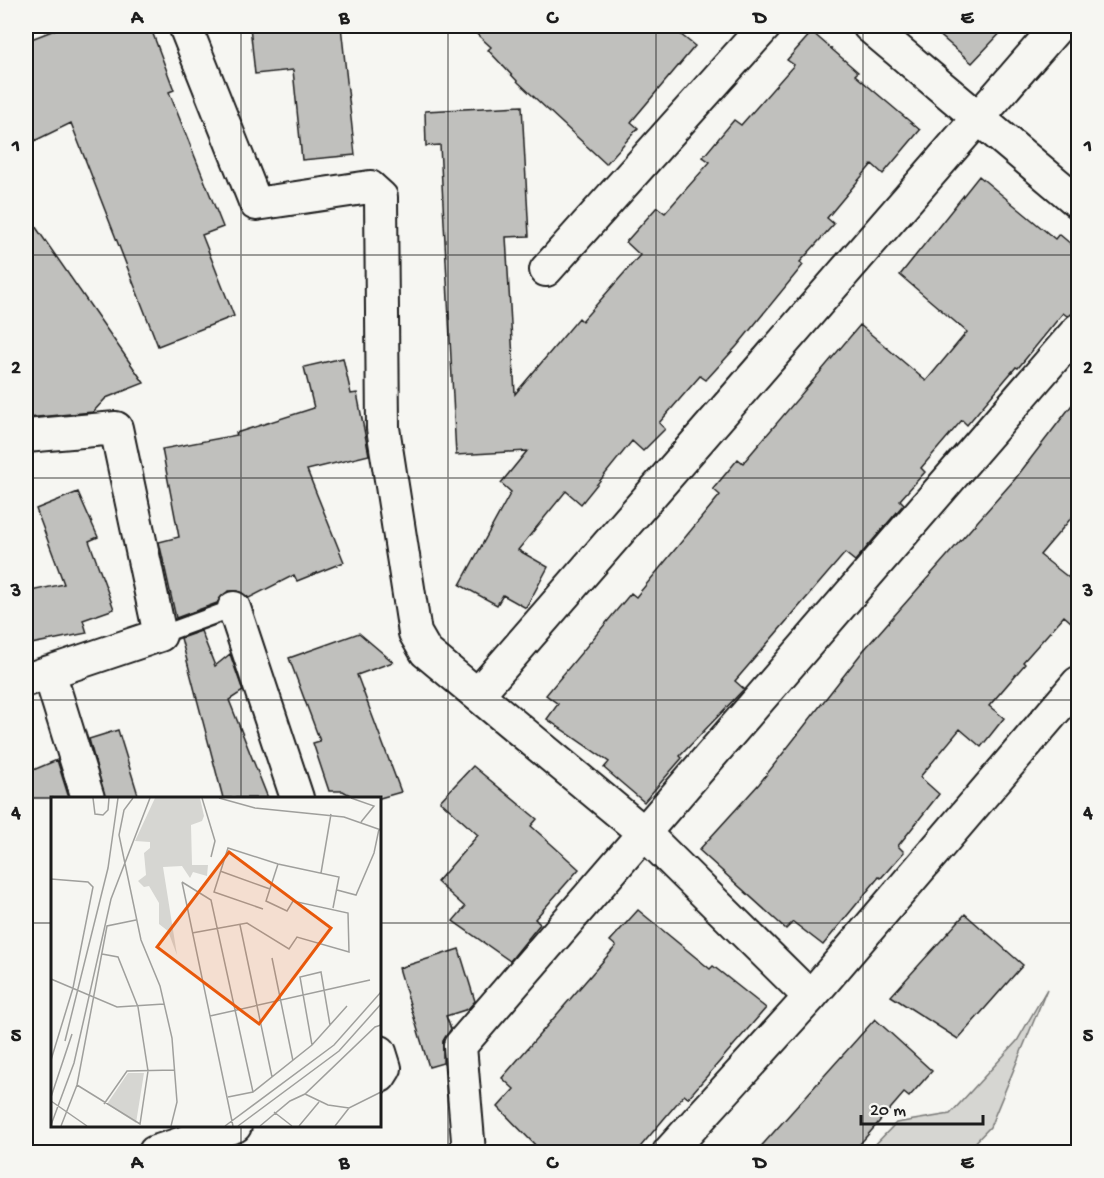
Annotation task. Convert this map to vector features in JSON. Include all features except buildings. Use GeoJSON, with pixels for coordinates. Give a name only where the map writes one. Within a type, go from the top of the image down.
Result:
{"type":"FeatureCollection","features":[{"type":"Feature","properties":{"kind":"street"},"geometry":{"type":"LineString","coordinates":[[185,26],[256,204],[370,187],[381,197],[383,428],[415,633],[426,652],[644,833],[810,997]]}},
{"type":"Feature","properties":{"kind":"street"},"geometry":{"type":"LineString","coordinates":[[546,270],[765,26]]}},
{"type":"Feature","properties":{"kind":"street"},"geometry":{"type":"LineString","coordinates":[[869,26],[1078,202]]}},
{"type":"Feature","properties":{"kind":"street"},"geometry":{"type":"LineString","coordinates":[[478,694],[1058,26]]}},
{"type":"Feature","properties":{"kind":"street"},"geometry":{"type":"LineString","coordinates":[[469,1152],[460,1046],[1078,330]]}},
{"type":"Feature","properties":{"kind":"street"},"geometry":{"type":"LineString","coordinates":[[26,436],[116,428],[160,634],[37,676],[88,797]]}},
{"type":"Feature","properties":{"kind":"street"},"geometry":{"type":"LineString","coordinates":[[234,608],[297,797]]}},
{"type":"Feature","properties":{"kind":"street"},"geometry":{"type":"LineString","coordinates":[[669,1152],[810,997],[1078,683]]}},
{"type":"Feature","properties":{"kind":"street"},"geometry":{"type":"LineString","coordinates":[[381,1055],[385,1068],[381,1074]]}},
{"type":"Feature","properties":{"kind":"street"},"geometry":{"type":"LineString","coordinates":[[155,1152],[190,1132],[222,1127]]}},
{"type":"Feature","properties":{"kind":"lane"},"geometry":{"type":"LineString","coordinates":[[160,634],[234,608]]}},
{"type":"Feature","properties":{"kind":"shaded area"},"geometry":{"type":"Polygon","coordinates":[[[1047,989],[990,1127],[966,1152],[868,1152],[896,1123],[950,1114],[1017,1041],[1047,989]]]}}]}
